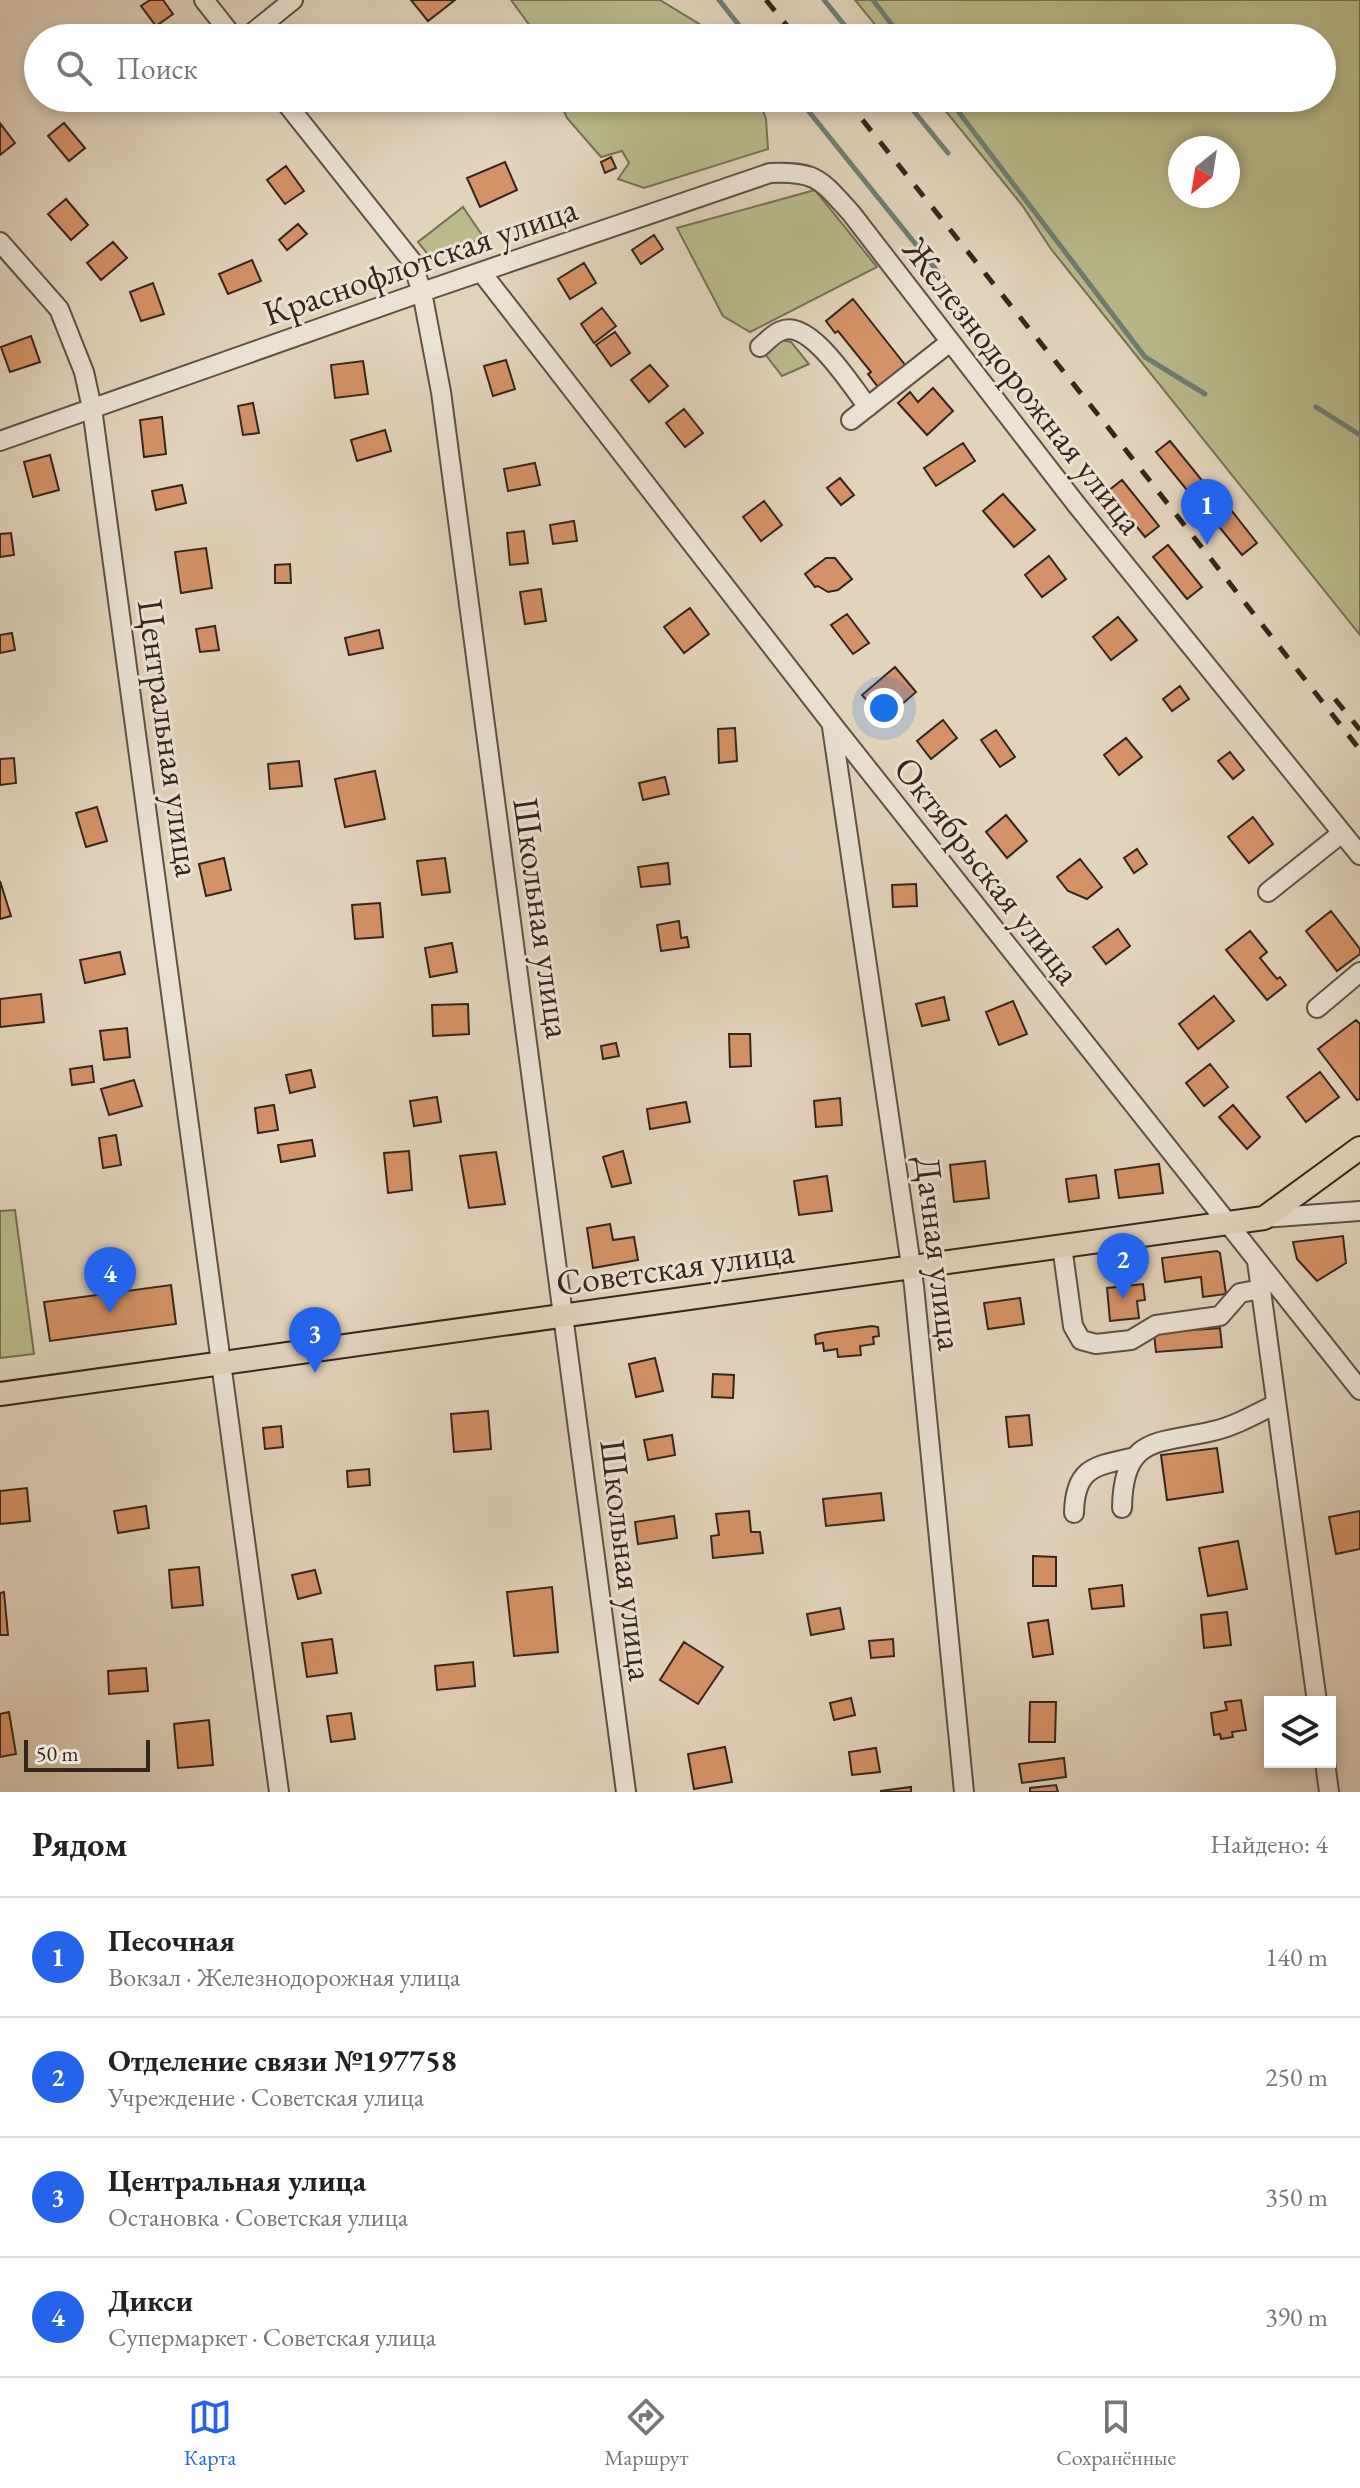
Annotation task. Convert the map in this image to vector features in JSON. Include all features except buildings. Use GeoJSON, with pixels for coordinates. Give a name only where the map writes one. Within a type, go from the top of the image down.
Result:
{"type":"FeatureCollection","features":[{"type":"Feature","properties":{"kind":"main road"},"geometry":{"type":"LineString","coordinates":[[1264,1218],[1360,1148]]}},
{"type":"Feature","properties":{"kind":"main road","name":"Советская улица"},"geometry":{"type":"LineString","coordinates":[[0,1394],[1264,1218]]}},
{"type":"Feature","properties":{"kind":"street"},"geometry":{"type":"LineString","coordinates":[[204,0],[223,24]]}},
{"type":"Feature","properties":{"kind":"street"},"geometry":{"type":"LineString","coordinates":[[263,24],[293,0]]}},
{"type":"Feature","properties":{"kind":"street","name":"Школьная улица"},"geometry":{"type":"LineString","coordinates":[[293,112],[411,260],[422,292],[443,407],[626,1792]]}},
{"type":"Feature","properties":{"kind":"street","name":"Краснофлотская улица"},"geometry":{"type":"LineString","coordinates":[[0,441],[770,173],[798,172],[821,181],[851,213]]}},
{"type":"Feature","properties":{"kind":"street","name":"Железнодорожная улица"},"geometry":{"type":"LineString","coordinates":[[851,213],[1076,504],[1360,855]]}},
{"type":"Feature","properties":{"kind":"street","name":"Центральная улица"},"geometry":{"type":"LineString","coordinates":[[0,242],[59,309],[84,372],[92,408],[279,1792]]}},
{"type":"Feature","properties":{"kind":"street","name":"Октябрьская улица"},"geometry":{"type":"LineString","coordinates":[[482,273],[832,724],[1360,1390]]}},
{"type":"Feature","properties":{"kind":"street"},"geometry":{"type":"LineString","coordinates":[[760,347],[780,331],[792,329],[813,337],[868,407]]}},
{"type":"Feature","properties":{"kind":"street"},"geometry":{"type":"LineString","coordinates":[[851,420],[950,342]]}},
{"type":"Feature","properties":{"kind":"street","name":"Дачная улица"},"geometry":{"type":"LineString","coordinates":[[832,724],[912,1269],[964,1792]]}},
{"type":"Feature","properties":{"kind":"street"},"geometry":{"type":"LineString","coordinates":[[1268,892],[1342,833]]}},
{"type":"Feature","properties":{"kind":"street"},"geometry":{"type":"LineString","coordinates":[[1317,1008],[1360,972]]}},
{"type":"Feature","properties":{"kind":"street","name":"Советская улица"},"geometry":{"type":"LineString","coordinates":[[1264,1218],[1360,1211]]}},
{"type":"Feature","properties":{"kind":"street"},"geometry":{"type":"LineString","coordinates":[[1062,1246],[1073,1326],[1081,1340],[1096,1344],[1131,1340],[1156,1325],[1220,1316],[1240,1293],[1261,1289]]}},
{"type":"Feature","properties":{"kind":"street"},"geometry":{"type":"LineString","coordinates":[[1256,1257],[1316,1696]]}},
{"type":"Feature","properties":{"kind":"street"},"geometry":{"type":"LineString","coordinates":[[1122,1508],[1122,1488],[1127,1471],[1145,1446],[1158,1440],[1216,1431],[1276,1404]]}},
{"type":"Feature","properties":{"kind":"street"},"geometry":{"type":"LineString","coordinates":[[1074,1513],[1077,1485],[1085,1474],[1093,1467],[1135,1457]]}},
{"type":"Feature","properties":{"kind":"street"},"geometry":{"type":"LineString","coordinates":[[1326,1768],[1329,1792]]}},
{"type":"Feature","properties":{"kind":"green space"},"geometry":{"type":"Polygon","coordinates":[[[511,0],[660,0],[699,24],[529,24],[511,0]]]}},
{"type":"Feature","properties":{"kind":"green space"},"geometry":{"type":"Polygon","coordinates":[[[855,0],[1360,0],[1360,635],[1051,249],[1022,205],[946,112],[1336,112],[1336,24],[875,24],[855,0]]]}},
{"type":"Feature","properties":{"kind":"green space"},"geometry":{"type":"Polygon","coordinates":[[[564,112],[763,112],[768,149],[644,188],[618,179],[629,163],[622,151],[601,157],[564,112]]]}},
{"type":"Feature","properties":{"kind":"green space"},"geometry":{"type":"Polygon","coordinates":[[[815,190],[877,267],[750,332],[723,316],[677,228],[815,190]]]}},
{"type":"Feature","properties":{"kind":"green space"},"geometry":{"type":"Polygon","coordinates":[[[463,207],[484,238],[430,257],[418,242],[463,207]]]}},
{"type":"Feature","properties":{"kind":"green space"},"geometry":{"type":"Polygon","coordinates":[[[781,340],[791,342],[809,364],[782,376],[765,354],[781,340]]]}},
{"type":"Feature","properties":{"kind":"green space"},"geometry":{"type":"Polygon","coordinates":[[[15,1210],[34,1354],[0,1358],[0,1211],[15,1210]]]}},
{"type":"Feature","properties":{"kind":"waterway"},"geometry":{"type":"LineString","coordinates":[[719,0],[738,24]]}},
{"type":"Feature","properties":{"kind":"waterway"},"geometry":{"type":"LineString","coordinates":[[824,0],[844,24]]}},
{"type":"Feature","properties":{"kind":"waterway"},"geometry":{"type":"LineString","coordinates":[[873,0],[891,24]]}},
{"type":"Feature","properties":{"kind":"waterway"},"geometry":{"type":"LineString","coordinates":[[809,112],[942,277]]}},
{"type":"Feature","properties":{"kind":"waterway"},"geometry":{"type":"LineString","coordinates":[[914,112],[948,153]]}},
{"type":"Feature","properties":{"kind":"waterway"},"geometry":{"type":"LineString","coordinates":[[959,112],[1145,357],[1205,394]]}},
{"type":"Feature","properties":{"kind":"waterway"},"geometry":{"type":"LineString","coordinates":[[1316,407],[1360,435]]}},
{"type":"Feature","properties":{"kind":"railway"},"geometry":{"type":"LineString","coordinates":[[766,0],[786,24]]}},
{"type":"Feature","properties":{"kind":"railway"},"geometry":{"type":"LineString","coordinates":[[856,112],[1360,750]]}},
{"type":"Feature","properties":{"kind":"railway"},"geometry":{"type":"LineString","coordinates":[[1335,699],[1360,730]]}},
{"type":"Feature","properties":{"kind":"place","name":"Песочная"},"geometry":{"type":"Point","coordinates":[1207,545]}},
{"type":"Feature","properties":{"kind":"place","name":"Отделение связи №197758"},"geometry":{"type":"Point","coordinates":[1123,1299]}},
{"type":"Feature","properties":{"kind":"place","name":"Дикси"},"geometry":{"type":"Point","coordinates":[110,1313]}},
{"type":"Feature","properties":{"kind":"place","name":"Центральная улица"},"geometry":{"type":"Point","coordinates":[315,1373]}}]}
